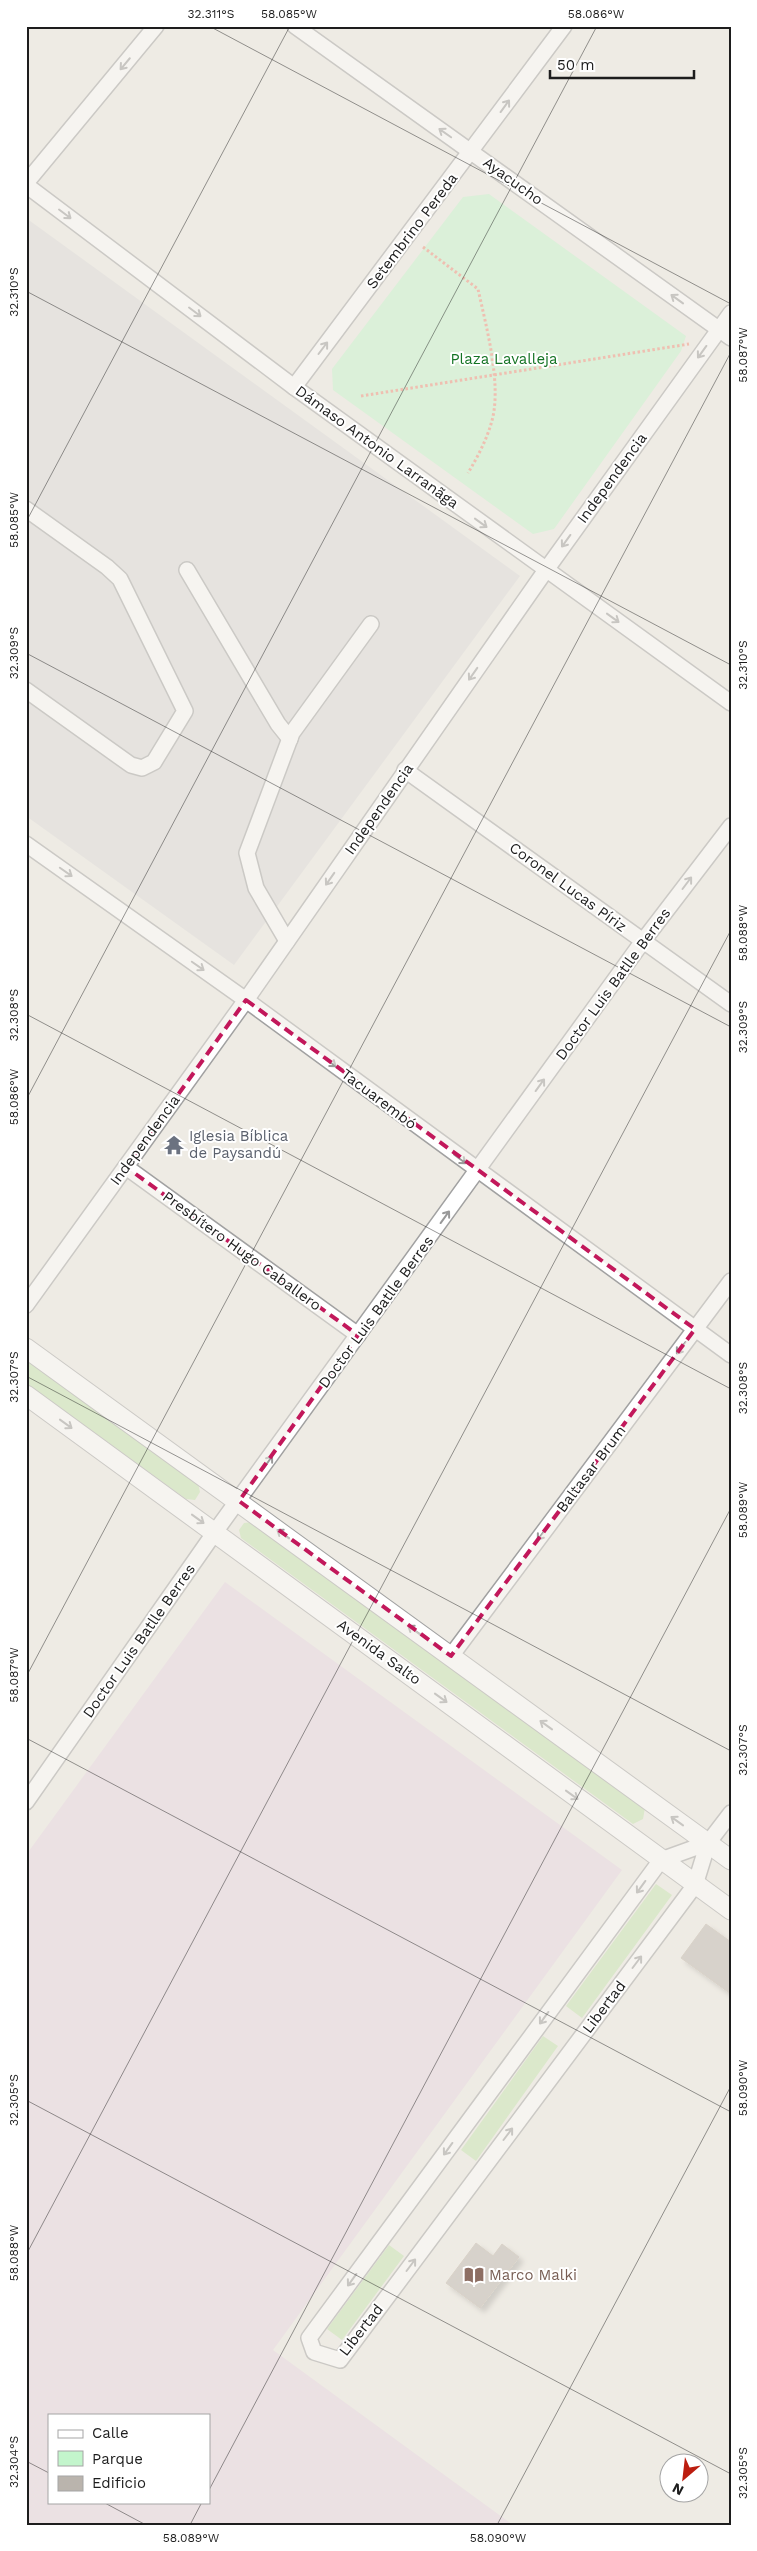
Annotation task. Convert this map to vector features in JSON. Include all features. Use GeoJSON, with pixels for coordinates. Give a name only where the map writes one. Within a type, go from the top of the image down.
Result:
{"type":"FeatureCollection","features":[{"type":"Feature","properties":{"kind":"street"},"geometry":{"type":"LineString","coordinates":[[26,184],[156,26]]}},
{"type":"Feature","properties":{"kind":"street","name":"Ayacucho"},"geometry":{"type":"LineString","coordinates":[[295,26],[725,333]]}},
{"type":"Feature","properties":{"kind":"street","name":"Setembrino Pereda"},"geometry":{"type":"LineString","coordinates":[[294,386],[564,26]]}},
{"type":"Feature","properties":{"kind":"street","name":"Dámaso Antonio Larranãga"},"geometry":{"type":"LineString","coordinates":[[26,184],[294,386],[731,703]]}},
{"type":"Feature","properties":{"kind":"street","name":"Independencia"},"geometry":{"type":"LineString","coordinates":[[26,1305],[246,1000],[405,770],[710,341],[725,333],[731,313]]}},
{"type":"Feature","properties":{"kind":"street"},"geometry":{"type":"LineString","coordinates":[[26,509],[107,567],[120,579],[185,711],[154,762],[142,768],[131,765],[26,690]]}},
{"type":"Feature","properties":{"kind":"street"},"geometry":{"type":"LineString","coordinates":[[187,570],[278,724],[290,739]]}},
{"type":"Feature","properties":{"kind":"street"},"geometry":{"type":"LineString","coordinates":[[287,941],[256,888],[247,853],[290,739],[371,624]]}},
{"type":"Feature","properties":{"kind":"street","name":"Coronel Lucas Píriz"},"geometry":{"type":"LineString","coordinates":[[405,770],[731,1004]]}},
{"type":"Feature","properties":{"kind":"street","name":"Doctor Luis Batlle Berres"},"geometry":{"type":"LineString","coordinates":[[26,1802],[215,1532],[478,1172],[643,941],[731,826]]}},
{"type":"Feature","properties":{"kind":"street","name":"Tacuarembó"},"geometry":{"type":"LineString","coordinates":[[26,844],[246,1000],[478,1172],[731,1355]]}},
{"type":"Feature","properties":{"kind":"street","name":"Presbítero Hugo Caballero"},"geometry":{"type":"LineString","coordinates":[[126,1167],[358,1335]]}},
{"type":"Feature","properties":{"kind":"street","name":"Baltasar Brum"},"geometry":{"type":"LineString","coordinates":[[451,1656],[731,1280]]}},
{"type":"Feature","properties":{"kind":"street"},"geometry":{"type":"LineString","coordinates":[[26,1348],[731,1860]]}},
{"type":"Feature","properties":{"kind":"street","name":"Avenida Salto"},"geometry":{"type":"LineString","coordinates":[[26,1395],[731,1910]]}},
{"type":"Feature","properties":{"kind":"street","name":"Libertad"},"geometry":{"type":"LineString","coordinates":[[661,1860],[309,2338],[314,2352],[340,2360],[695,1885],[708,1843],[731,1813]]}},
{"type":"Feature","properties":{"kind":"street"},"geometry":{"type":"LineString","coordinates":[[661,1860],[708,1843]]}},
{"type":"Feature","properties":{"kind":"path"},"geometry":{"type":"LineString","coordinates":[[423,248],[478,290],[493,374],[494,401],[492,422],[468,473]]}},
{"type":"Feature","properties":{"kind":"path"},"geometry":{"type":"LineString","coordinates":[[361,396],[710,341]]}},
{"type":"Feature","properties":{"kind":"highlighted area"},"geometry":{"type":"Polygon","coordinates":[[[246,1000],[695,1329],[451,1656],[239,1501],[358,1335],[126,1167],[246,1000]]]}},
{"type":"Feature","properties":{"kind":"shaded area"},"geometry":{"type":"Polygon","coordinates":[[[26,218],[520,576],[234,965],[26,816],[26,218]]]}},
{"type":"Feature","properties":{"kind":"shaded area"},"geometry":{"type":"Polygon","coordinates":[[[225,1582],[622,1870],[273,2350],[513,2525],[26,2525],[26,1855],[225,1582]]]}},
{"type":"Feature","properties":{"kind":"green space","name":"Plaza Lavalleja"},"geometry":{"type":"Polygon","coordinates":[[[489,194],[686,336],[681,351],[554,529],[533,534],[333,390],[332,369],[463,197],[489,194]]]}},
{"type":"Feature","properties":{"kind":"green space"},"geometry":{"type":"Polygon","coordinates":[[[26,1359],[198,1483],[200,1492],[195,1500],[186,1499],[26,1383],[26,1359]]]}},
{"type":"Feature","properties":{"kind":"green space"},"geometry":{"type":"Polygon","coordinates":[[[252,1522],[645,1808],[643,1819],[633,1824],[241,1538],[239,1530],[244,1523],[252,1522]]]}},
{"type":"Feature","properties":{"kind":"green space"},"geometry":{"type":"Polygon","coordinates":[[[656,1884],[672,1895],[582,2018],[566,2006],[656,1884]]]}},
{"type":"Feature","properties":{"kind":"green space"},"geometry":{"type":"Polygon","coordinates":[[[543,2036],[558,2046],[476,2161],[461,2150],[543,2036]]]}},
{"type":"Feature","properties":{"kind":"green space"},"geometry":{"type":"Polygon","coordinates":[[[389,2245],[404,2256],[342,2340],[327,2329],[389,2245]]]}},
{"type":"Feature","properties":{"kind":"building"},"geometry":{"type":"Polygon","coordinates":[[[706,1924],[731,1942],[731,1994],[681,1958],[706,1924]]]}},
{"type":"Feature","properties":{"kind":"building","name":"Marco Malki"},"geometry":{"type":"Polygon","coordinates":[[[476,2243],[493,2256],[502,2244],[519,2257],[480,2308],[446,2283],[476,2243]]]}},
{"type":"Feature","properties":{"kind":"place","name":"Iglesia Bíblica de Paysandú"},"geometry":{"type":"Point","coordinates":[174,1145]}},
{"type":"Feature","properties":{"kind":"place","name":"Marco Malki"},"geometry":{"type":"Point","coordinates":[474,2275]}}]}
